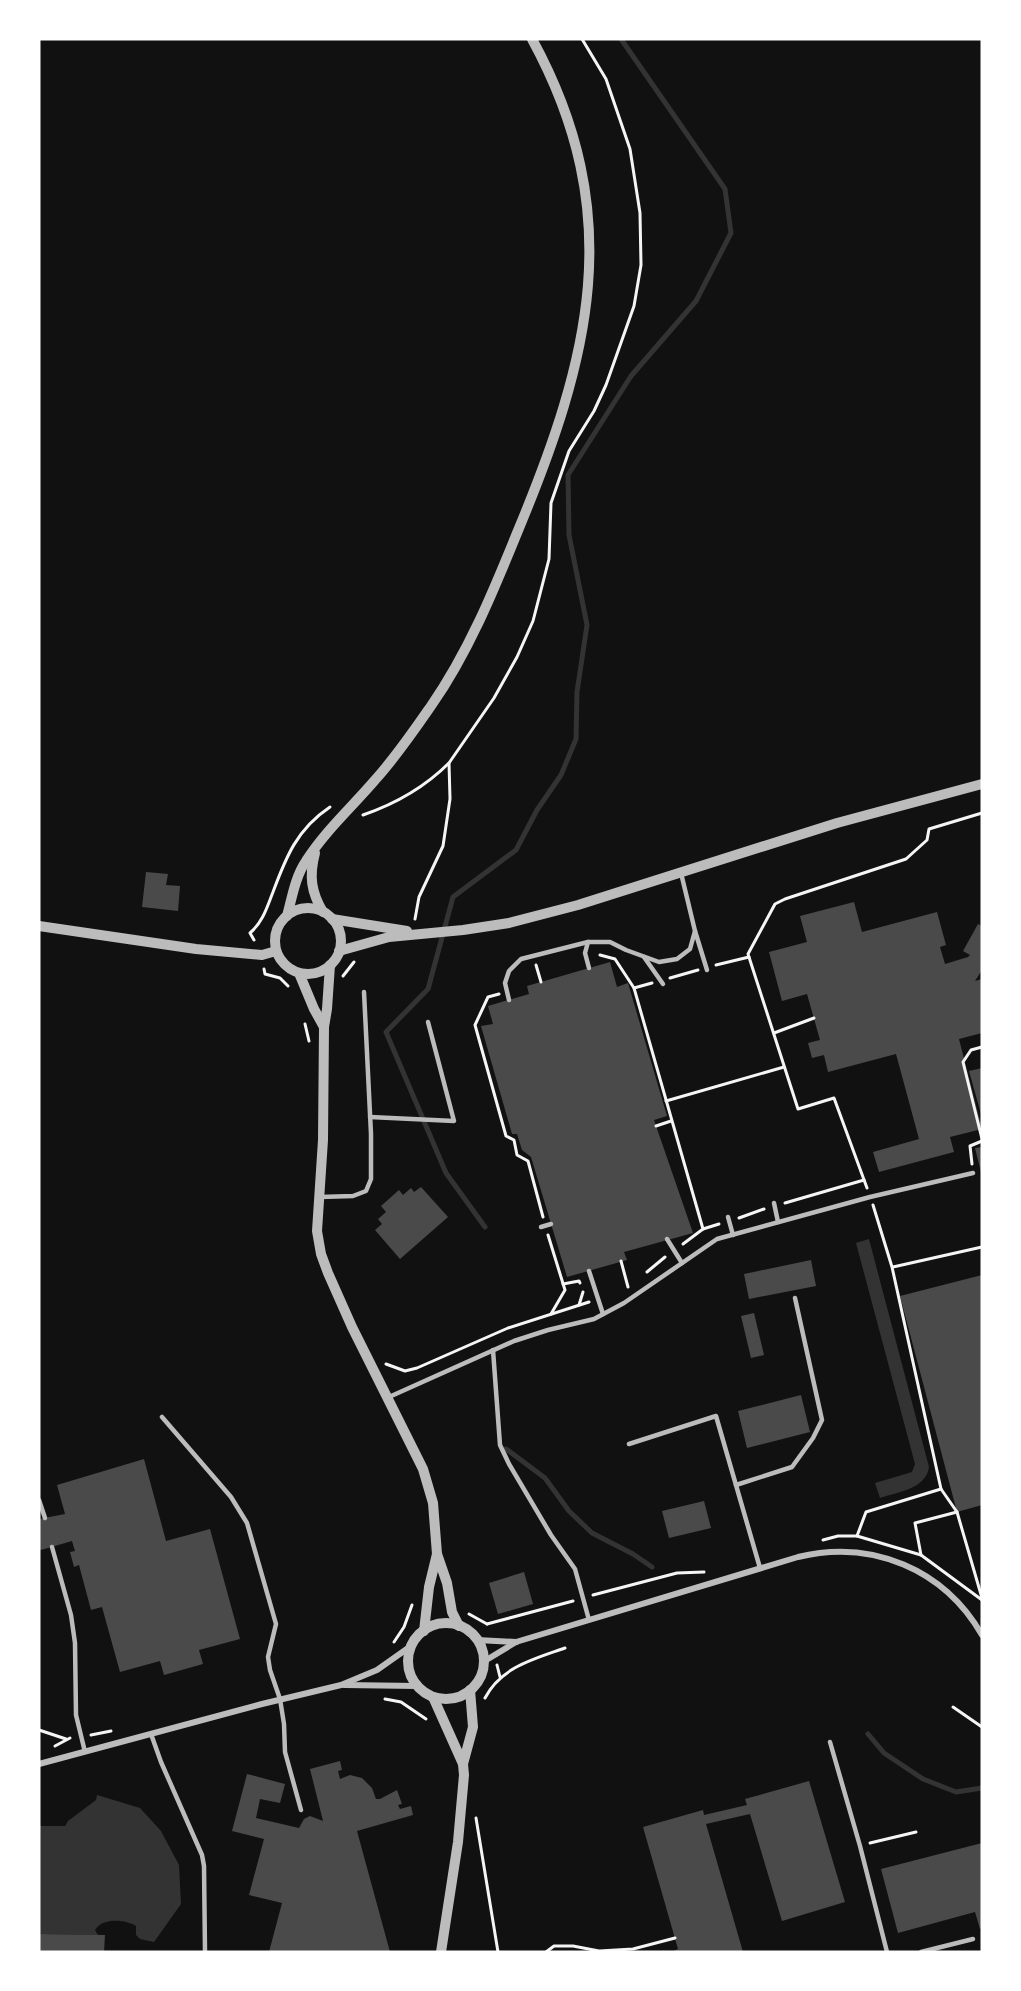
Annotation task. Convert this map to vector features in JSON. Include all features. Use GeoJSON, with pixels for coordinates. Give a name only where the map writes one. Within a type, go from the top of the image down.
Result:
{"type":"FeatureCollection","features":[{"type":"Feature","properties":{"kind":"street"},"geometry":{"type":"LineString","coordinates":[[287,916],[297,879],[305,862],[410,737],[456,666],[477,626],[522,521],[570,386],[581,341],[588,292],[591,238],[587,198],[569,123],[532,39]]}},
{"type":"Feature","properties":{"kind":"street"},"geometry":{"type":"LineString","coordinates":[[339,951],[389,938],[509,923],[578,905],[837,823],[982,784]]}},
{"type":"Feature","properties":{"kind":"street"},"geometry":{"type":"LineString","coordinates":[[316,847],[311,867],[314,896],[338,927],[341,940],[339,951],[330,965],[324,1027],[320,1197],[317,1231],[321,1254],[328,1274],[423,1469],[433,1503],[437,1554],[459,1626]]}},
{"type":"Feature","properties":{"kind":"street"},"geometry":{"type":"LineString","coordinates":[[330,965],[311,974],[299,972],[289,968],[276,951],[277,929],[292,912],[304,908],[317,909],[328,915],[423,933]]}},
{"type":"Feature","properties":{"kind":"street"},"geometry":{"type":"LineString","coordinates":[[39,926],[196,949],[262,955],[276,951]]}},
{"type":"Feature","properties":{"kind":"street"},"geometry":{"type":"LineString","coordinates":[[299,972],[324,1027]]}},
{"type":"Feature","properties":{"kind":"street"},"geometry":{"type":"LineString","coordinates":[[483,1662],[516,1642],[816,1553],[854,1551],[894,1561],[928,1577],[958,1600],[972,1617],[982,1635]]}},
{"type":"Feature","properties":{"kind":"street"},"geometry":{"type":"LineString","coordinates":[[424,1631],[429,1587],[437,1554]]}},
{"type":"Feature","properties":{"kind":"street"},"geometry":{"type":"LineString","coordinates":[[39,1764],[280,1699],[341,1685],[377,1670],[411,1646],[424,1631],[438,1624],[459,1626],[471,1633],[477,1640],[483,1662],[481,1675],[470,1690],[455,1698],[444,1700],[433,1697],[417,1686],[408,1668],[411,1646]]}},
{"type":"Feature","properties":{"kind":"street"},"geometry":{"type":"LineString","coordinates":[[477,1640],[516,1642]]}},
{"type":"Feature","properties":{"kind":"street"},"geometry":{"type":"LineString","coordinates":[[341,1685],[417,1686]]}},
{"type":"Feature","properties":{"kind":"street"},"geometry":{"type":"LineString","coordinates":[[441,1952],[458,1842],[463,1764],[472,1727],[470,1690]]}},
{"type":"Feature","properties":{"kind":"street"},"geometry":{"type":"LineString","coordinates":[[433,1697],[463,1764]]}},
{"type":"Feature","properties":{"kind":"lane"},"geometry":{"type":"LineString","coordinates":[[681,873],[707,969]]}},
{"type":"Feature","properties":{"kind":"lane"},"geometry":{"type":"LineString","coordinates":[[509,1000],[506,983],[509,971],[521,959],[588,942],[610,942],[659,962],[677,959],[690,949],[695,931]]}},
{"type":"Feature","properties":{"kind":"lane"},"geometry":{"type":"LineString","coordinates":[[588,942],[585,953],[589,968]]}},
{"type":"Feature","properties":{"kind":"lane"},"geometry":{"type":"LineString","coordinates":[[644,956],[662,982]]}},
{"type":"Feature","properties":{"kind":"lane"},"geometry":{"type":"LineString","coordinates":[[320,1197],[353,1196],[366,1191],[370,1179],[364,992]]}},
{"type":"Feature","properties":{"kind":"lane"},"geometry":{"type":"LineString","coordinates":[[369,1117],[454,1120],[429,1022]]}},
{"type":"Feature","properties":{"kind":"lane"},"geometry":{"type":"LineString","coordinates":[[389,1396],[514,1341],[594,1319],[624,1303],[717,1239],[870,1197],[974,1173]]}},
{"type":"Feature","properties":{"kind":"lane"},"geometry":{"type":"LineString","coordinates":[[774,1203],[778,1222]]}},
{"type":"Feature","properties":{"kind":"lane"},"geometry":{"type":"LineString","coordinates":[[729,1217],[733,1235]]}},
{"type":"Feature","properties":{"kind":"lane"},"geometry":{"type":"LineString","coordinates":[[543,1226],[551,1224]]}},
{"type":"Feature","properties":{"kind":"lane"},"geometry":{"type":"LineString","coordinates":[[667,1239],[682,1263]]}},
{"type":"Feature","properties":{"kind":"lane"},"geometry":{"type":"LineString","coordinates":[[589,1271],[603,1314]]}},
{"type":"Feature","properties":{"kind":"lane"},"geometry":{"type":"LineString","coordinates":[[736,1485],[792,1467],[813,1438],[822,1420],[795,1298]]}},
{"type":"Feature","properties":{"kind":"lane"},"geometry":{"type":"LineString","coordinates":[[493,1350],[500,1445],[551,1534],[575,1569],[589,1620]]}},
{"type":"Feature","properties":{"kind":"lane"},"geometry":{"type":"LineString","coordinates":[[629,1444],[716,1416],[760,1568]]}},
{"type":"Feature","properties":{"kind":"lane"},"geometry":{"type":"LineString","coordinates":[[162,1417],[231,1497],[247,1523],[276,1624],[268,1657],[270,1671],[280,1699],[285,1752],[301,1810]]}},
{"type":"Feature","properties":{"kind":"lane"},"geometry":{"type":"LineString","coordinates":[[39,1500],[45,1518]]}},
{"type":"Feature","properties":{"kind":"lane"},"geometry":{"type":"LineString","coordinates":[[52,1547],[75,1643],[76,1715],[86,1752]]}},
{"type":"Feature","properties":{"kind":"lane"},"geometry":{"type":"LineString","coordinates":[[151,1734],[165,1772],[202,1855],[205,1952]]}},
{"type":"Feature","properties":{"kind":"lane"},"geometry":{"type":"LineString","coordinates":[[830,1742],[887,1952]]}},
{"type":"Feature","properties":{"kind":"lane"},"geometry":{"type":"LineString","coordinates":[[921,1952],[973,1939]]}},
{"type":"Feature","properties":{"kind":"path"},"geometry":{"type":"LineString","coordinates":[[982,813],[929,829],[927,840],[906,859],[785,898],[775,904],[754,939],[748,954],[798,1109],[834,1098],[870,1197],[892,1267],[941,1489],[957,1512],[982,1598]]}},
{"type":"Feature","properties":{"kind":"path"},"geometry":{"type":"LineString","coordinates":[[586,959],[601,954],[615,959],[634,988],[703,1229],[644,1275]]}},
{"type":"Feature","properties":{"kind":"path"},"geometry":{"type":"LineString","coordinates":[[634,988],[749,957]]}},
{"type":"Feature","properties":{"kind":"path"},"geometry":{"type":"LineString","coordinates":[[530,967],[536,965],[541,982]]}},
{"type":"Feature","properties":{"kind":"path"},"geometry":{"type":"LineString","coordinates":[[507,993],[488,997],[475,1025],[506,1136],[515,1140],[517,1155],[528,1161],[543,1226],[565,1290],[551,1314]]}},
{"type":"Feature","properties":{"kind":"path"},"geometry":{"type":"LineString","coordinates":[[774,1033],[814,1018]]}},
{"type":"Feature","properties":{"kind":"path"},"geometry":{"type":"LineString","coordinates":[[974,1173],[970,1146],[982,1140],[963,1062],[971,1050],[982,1047]]}},
{"type":"Feature","properties":{"kind":"path"},"geometry":{"type":"LineString","coordinates":[[666,1101],[784,1066]]}},
{"type":"Feature","properties":{"kind":"path"},"geometry":{"type":"LineString","coordinates":[[656,1126],[672,1121]]}},
{"type":"Feature","properties":{"kind":"path"},"geometry":{"type":"LineString","coordinates":[[892,1267],[982,1247]]}},
{"type":"Feature","properties":{"kind":"path"},"geometry":{"type":"LineString","coordinates":[[659,1262],[661,1253]]}},
{"type":"Feature","properties":{"kind":"path"},"geometry":{"type":"LineString","coordinates":[[621,1261],[628,1287]]}},
{"type":"Feature","properties":{"kind":"path"},"geometry":{"type":"LineString","coordinates":[[563,1284],[579,1281],[584,1294],[579,1305]]}},
{"type":"Feature","properties":{"kind":"path"},"geometry":{"type":"LineString","coordinates":[[622,1292],[636,1281]]}},
{"type":"Feature","properties":{"kind":"path"},"geometry":{"type":"LineString","coordinates":[[369,1359],[379,1354],[385,1364],[405,1371],[417,1368],[508,1328],[598,1299]]}},
{"type":"Feature","properties":{"kind":"path"},"geometry":{"type":"LineString","coordinates":[[854,1551],[866,1512],[941,1489]]}},
{"type":"Feature","properties":{"kind":"path"},"geometry":{"type":"LineString","coordinates":[[921,1555],[915,1523],[957,1512]]}},
{"type":"Feature","properties":{"kind":"path"},"geometry":{"type":"LineString","coordinates":[[490,1687],[500,1677],[516,1667],[565,1648]]}},
{"type":"Feature","properties":{"kind":"path"},"geometry":{"type":"LineString","coordinates":[[953,1707],[982,1727]]}},
{"type":"Feature","properties":{"kind":"path"},"geometry":{"type":"LineString","coordinates":[[39,1730],[66,1739],[47,1749]]}},
{"type":"Feature","properties":{"kind":"path"},"geometry":{"type":"LineString","coordinates":[[475,1816],[498,1952]]}},
{"type":"Feature","properties":{"kind":"path"},"geometry":{"type":"LineString","coordinates":[[860,1846],[916,1832]]}},
{"type":"Feature","properties":{"kind":"path"},"geometry":{"type":"LineString","coordinates":[[546,1952],[554,1946],[573,1946],[599,1951],[633,1949],[675,1938]]}},
{"type":"Feature","properties":{"kind":"path"},"geometry":{"type":"LineString","coordinates":[[648,1945],[650,1952]]}},
{"type":"Feature","properties":{"kind":"shaded area"},"geometry":{"type":"Polygon","coordinates":[[[869,1239],[929,1467],[923,1480],[917,1485],[880,1498],[875,1483],[912,1472],[915,1464],[856,1243],[869,1239]]]}},
{"type":"Feature","properties":{"kind":"shaded area"},"geometry":{"type":"Polygon","coordinates":[[[97,1795],[140,1808],[161,1831],[179,1865],[181,1904],[154,1942],[140,1939],[136,1935],[136,1926],[121,1921],[103,1923],[95,1930],[98,1935],[39,1934],[39,1826],[65,1826],[68,1821],[96,1800],[97,1795]]]}},
{"type":"Feature","properties":{"kind":"building"},"geometry":{"type":"Polygon","coordinates":[[[146,872],[168,874],[166,885],[180,886],[178,911],[142,907],[146,872]]]}},
{"type":"Feature","properties":{"kind":"building"},"geometry":{"type":"Polygon","coordinates":[[[854,902],[862,932],[937,912],[946,945],[940,947],[945,964],[970,955],[963,951],[978,924],[982,926],[982,970],[975,981],[982,979],[982,1033],[959,1039],[982,1129],[950,1137],[954,1152],[879,1172],[873,1152],[919,1139],[896,1054],[828,1072],[824,1055],[812,1058],[808,1043],[820,1040],[807,994],[782,1001],[769,952],[807,942],[800,916],[854,902]]]}},
{"type":"Feature","properties":{"kind":"building"},"geometry":{"type":"Polygon","coordinates":[[[610,962],[617,987],[628,983],[667,1116],[654,1120],[693,1233],[624,1252],[627,1260],[567,1277],[531,1157],[522,1150],[517,1134],[512,1134],[481,1026],[493,1024],[488,1006],[529,994],[527,986],[610,962]]]}},
{"type":"Feature","properties":{"kind":"building"},"geometry":{"type":"Polygon","coordinates":[[[982,1068],[982,1114],[981,1114],[969,1071],[982,1068]]]}},
{"type":"Feature","properties":{"kind":"building"},"geometry":{"type":"Polygon","coordinates":[[[982,1147],[982,1172],[981,1172],[975,1148],[982,1147]]]}},
{"type":"Feature","properties":{"kind":"building"},"geometry":{"type":"Polygon","coordinates":[[[421,1187],[448,1217],[400,1259],[375,1230],[382,1224],[378,1219],[386,1212],[381,1206],[399,1190],[403,1195],[411,1188],[414,1192],[421,1187]]]}},
{"type":"Feature","properties":{"kind":"building"},"geometry":{"type":"Polygon","coordinates":[[[811,1260],[816,1286],[749,1299],[744,1274],[811,1260]]]}},
{"type":"Feature","properties":{"kind":"building"},"geometry":{"type":"Polygon","coordinates":[[[982,1275],[982,1505],[957,1512],[900,1296],[982,1275]]]}},
{"type":"Feature","properties":{"kind":"building"},"geometry":{"type":"Polygon","coordinates":[[[754,1313],[764,1355],[751,1358],[741,1316],[754,1313]]]}},
{"type":"Feature","properties":{"kind":"building"},"geometry":{"type":"Polygon","coordinates":[[[801,1395],[810,1432],[747,1448],[738,1411],[801,1395]]]}},
{"type":"Feature","properties":{"kind":"building"},"geometry":{"type":"Polygon","coordinates":[[[144,1459],[166,1541],[210,1529],[240,1639],[199,1650],[203,1664],[164,1675],[160,1661],[120,1672],[102,1607],[91,1610],[79,1565],[74,1567],[70,1552],[75,1551],[72,1541],[41,1550],[39,1548],[39,1519],[65,1514],[57,1485],[144,1459]]]}},
{"type":"Feature","properties":{"kind":"building"},"geometry":{"type":"Polygon","coordinates":[[[704,1501],[711,1528],[669,1538],[662,1511],[704,1501]]]}},
{"type":"Feature","properties":{"kind":"building"},"geometry":{"type":"Polygon","coordinates":[[[524,1572],[533,1604],[498,1614],[489,1583],[524,1572]]]}},
{"type":"Feature","properties":{"kind":"building"},"geometry":{"type":"Polygon","coordinates":[[[340,1761],[342,1770],[338,1771],[340,1779],[350,1775],[362,1778],[372,1788],[376,1799],[397,1790],[402,1804],[398,1805],[400,1809],[411,1806],[413,1815],[357,1831],[390,1952],[269,1952],[282,1903],[249,1895],[264,1839],[232,1831],[247,1774],[285,1784],[280,1803],[260,1799],[256,1818],[299,1828],[304,1819],[310,1816],[323,1821],[310,1769],[340,1761]]]}},
{"type":"Feature","properties":{"kind":"building"},"geometry":{"type":"Polygon","coordinates":[[[809,1781],[845,1902],[782,1921],[750,1814],[706,1824],[743,1952],[671,1952],[678,1949],[643,1827],[703,1810],[704,1815],[747,1805],[745,1799],[809,1781]]]}},
{"type":"Feature","properties":{"kind":"building"},"geometry":{"type":"Polygon","coordinates":[[[982,1843],[982,1928],[980,1929],[975,1912],[898,1933],[881,1869],[982,1843]]]}},
{"type":"Feature","properties":{"kind":"building"},"geometry":{"type":"Polygon","coordinates":[[[39,1934],[105,1935],[104,1952],[39,1952],[39,1934]]]}},
{"type":"Feature","properties":{"kind":"waterway"},"geometry":{"type":"LineString","coordinates":[[485,1227],[446,1173],[386,1032],[428,989],[453,897],[516,850],[537,810],[561,775],[576,739],[577,692],[587,625],[569,535],[568,475],[631,376],[696,301],[731,233],[725,189],[621,39]]}},
{"type":"Feature","properties":{"kind":"waterway"},"geometry":{"type":"LineString","coordinates":[[506,1449],[545,1478],[569,1511],[592,1533],[633,1554],[652,1567]]}},
{"type":"Feature","properties":{"kind":"waterway"},"geometry":{"type":"LineString","coordinates":[[868,1734],[884,1753],[923,1779],[956,1792],[982,1788]]}}]}
